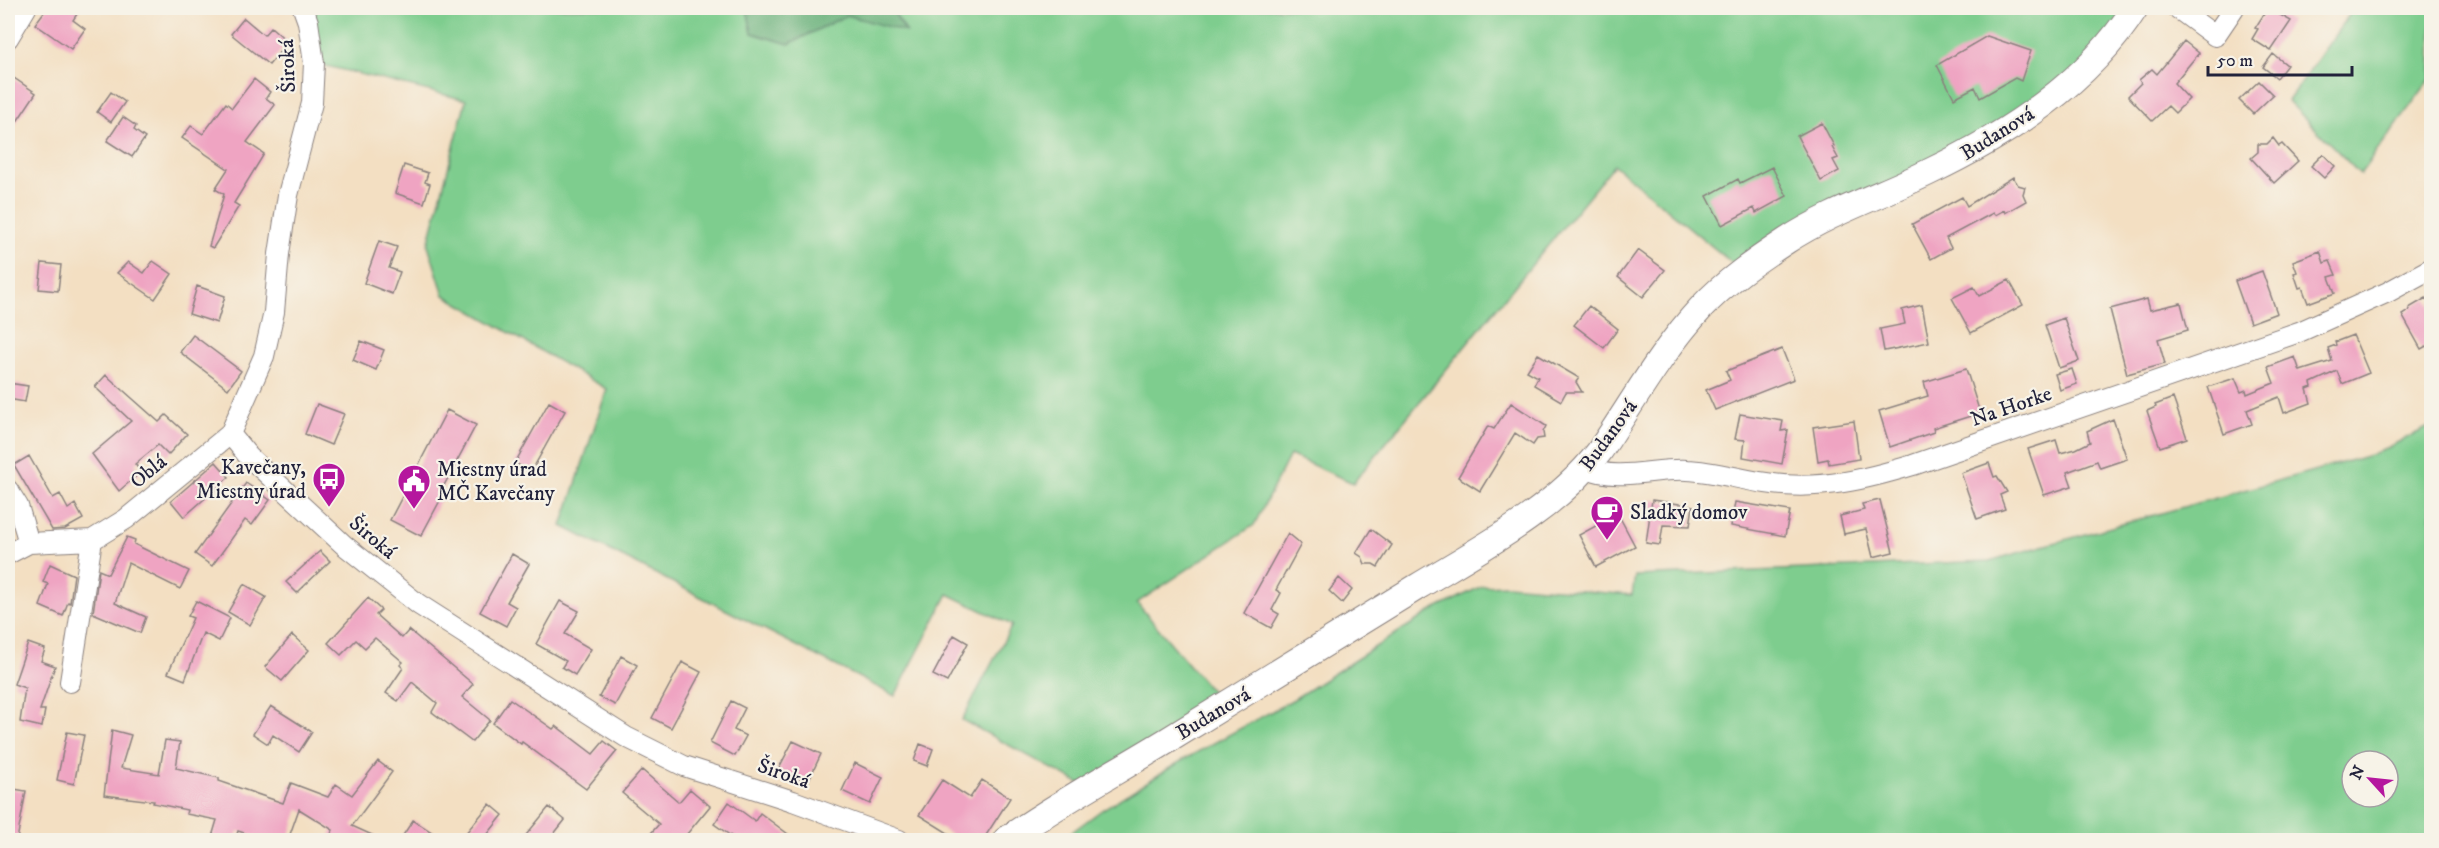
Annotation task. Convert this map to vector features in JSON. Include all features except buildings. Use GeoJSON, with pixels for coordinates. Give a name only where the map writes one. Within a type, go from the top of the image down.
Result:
{"type":"FeatureCollection","features":[{"type":"Feature","properties":{"kind":"street"},"geometry":{"type":"LineString","coordinates":[[8,38],[26,8]]}},
{"type":"Feature","properties":{"kind":"street","name":"Široká"},"geometry":{"type":"LineString","coordinates":[[303,8],[308,22],[314,63],[312,103],[288,195],[279,254],[274,312],[264,356],[230,434],[249,457],[344,545],[418,604],[626,737],[684,766],[793,801],[900,840]]}},
{"type":"Feature","properties":{"kind":"street","name":"Budanová"},"geometry":{"type":"LineString","coordinates":[[1006,840],[1057,805],[1224,706],[1466,557],[1553,498],[1587,468],[1680,333],[1702,307],[1743,272],[1788,240],[1837,213],[1928,173],[1992,140],[2078,76],[2121,30],[2135,8]]}},
{"type":"Feature","properties":{"kind":"street"},"geometry":{"type":"LineString","coordinates":[[2177,8],[2215,36],[2234,8]]}},
{"type":"Feature","properties":{"kind":"street","name":"Na Horke"},"geometry":{"type":"LineString","coordinates":[[1587,468],[1598,473],[1613,475],[1689,470],[1795,486],[1833,485],[1862,480],[1913,465],[2299,332],[2388,292],[2432,268]]}},
{"type":"Feature","properties":{"kind":"street","name":"Oblá"},"geometry":{"type":"LineString","coordinates":[[8,554],[29,543],[92,540],[126,519],[230,434]]}},
{"type":"Feature","properties":{"kind":"street"},"geometry":{"type":"LineString","coordinates":[[8,490],[18,506],[29,543]]}},
{"type":"Feature","properties":{"kind":"street"},"geometry":{"type":"LineString","coordinates":[[70,682],[92,540]]}},
{"type":"Feature","properties":{"kind":"green space"},"geometry":{"type":"Polygon","coordinates":[[[303,8],[747,8],[752,33],[789,44],[847,15],[906,31],[891,8],[2135,8],[2078,76],[1743,272],[1614,165],[1353,483],[1290,455],[1254,525],[1137,603],[1224,706],[1086,787],[962,720],[1012,625],[948,594],[895,696],[562,526],[607,389],[444,295],[428,245],[466,100],[314,63],[303,8]]]}},
{"type":"Feature","properties":{"kind":"green space"},"geometry":{"type":"Polygon","coordinates":[[[747,8],[891,8],[906,32],[847,15],[789,44],[752,33],[747,8]]]}},
{"type":"Feature","properties":{"kind":"green space"},"geometry":{"type":"Polygon","coordinates":[[[2354,8],[2432,8],[2431,78],[2360,174],[2288,101],[2354,8]]]}},
{"type":"Feature","properties":{"kind":"green space"},"geometry":{"type":"Polygon","coordinates":[[[2431,426],[2431,840],[1061,840],[1103,809],[1183,760],[1294,699],[1430,612],[1482,586],[1507,585],[1632,595],[1635,576],[1989,561],[2374,454],[2431,426]]]}},
{"type":"Feature","properties":{"kind":"place","name":"Kavečany, Miestny úrad"},"geometry":{"type":"Point","coordinates":[329,508]}},
{"type":"Feature","properties":{"kind":"place","name":"Miestny úrad MČ Kavečany"},"geometry":{"type":"Point","coordinates":[414,510]}},
{"type":"Feature","properties":{"kind":"place","name":"Sladký domov"},"geometry":{"type":"Point","coordinates":[1607,541]}}]}
